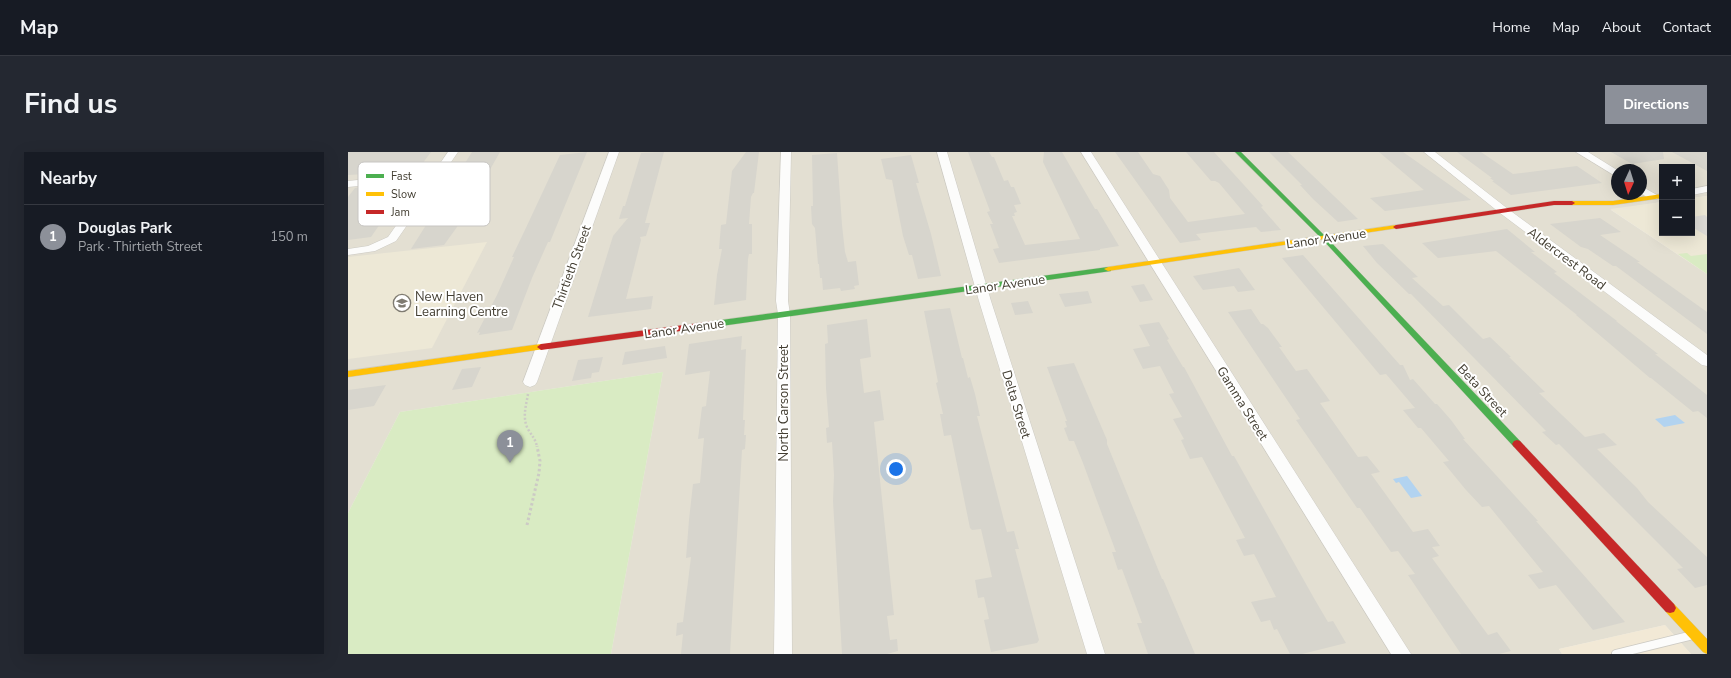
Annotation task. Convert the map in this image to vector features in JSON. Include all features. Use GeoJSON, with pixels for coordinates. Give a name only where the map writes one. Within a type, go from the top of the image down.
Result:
{"type":"FeatureCollection","features":[{"type":"Feature","properties":{"kind":"street"},"geometry":{"type":"LineString","coordinates":[[446,162],[453,152]]}},
{"type":"Feature","properties":{"kind":"street","name":"Thirtieth Street"},"geometry":{"type":"LineString","coordinates":[[530,382],[614,152]]}},
{"type":"Feature","properties":{"kind":"street","name":"North Carson Street"},"geometry":{"type":"LineString","coordinates":[[784,654],[784,314],[782,301],[786,152]]}},
{"type":"Feature","properties":{"kind":"street","name":"Delta Street"},"geometry":{"type":"LineString","coordinates":[[942,152],[982,287],[1096,654]]}},
{"type":"Feature","properties":{"kind":"street","name":"Gamma Street"},"geometry":{"type":"LineString","coordinates":[[1086,152],[1402,654]]}},
{"type":"Feature","properties":{"kind":"street","name":"Beta Street"},"geometry":{"type":"LineString","coordinates":[[1238,152],[1324,238],[1707,648]]}},
{"type":"Feature","properties":{"kind":"street","name":"Aldercrest Road"},"geometry":{"type":"LineString","coordinates":[[1429,152],[1504,211],[1707,362]]}},
{"type":"Feature","properties":{"kind":"street"},"geometry":{"type":"LineString","coordinates":[[1581,152],[1611,170]]}},
{"type":"Feature","properties":{"kind":"street"},"geometry":{"type":"LineString","coordinates":[[348,184],[358,183]]}},
{"type":"Feature","properties":{"kind":"street"},"geometry":{"type":"LineString","coordinates":[[1695,191],[1707,189]]}},
{"type":"Feature","properties":{"kind":"street"},"geometry":{"type":"LineString","coordinates":[[1647,191],[1658,196]]}},
{"type":"Feature","properties":{"kind":"street","name":"Lanor Avenue"},"geometry":{"type":"LineString","coordinates":[[348,374],[542,346],[1155,263],[1554,203],[1613,203],[1658,196]]}},
{"type":"Feature","properties":{"kind":"street"},"geometry":{"type":"LineString","coordinates":[[348,252],[371,249],[386,242],[396,235],[402,226]]}},
{"type":"Feature","properties":{"kind":"lane"},"geometry":{"type":"LineString","coordinates":[[1616,654],[1695,635]]}},
{"type":"Feature","properties":{"kind":"path"},"geometry":{"type":"LineString","coordinates":[[527,525],[539,473],[540,461],[536,441],[527,428],[524,418],[530,382]]}},
{"type":"Feature","properties":{"kind":"shaded area"},"geometry":{"type":"Polygon","coordinates":[[[348,152],[1707,152],[1707,196],[1695,198],[1695,164],[1659,164],[1659,202],[1611,210],[1707,274],[1707,654],[1691,654],[1665,625],[1559,649],[1562,654],[611,654],[663,372],[400,412],[348,513],[348,152]]]}},
{"type":"Feature","properties":{"kind":"shaded area"},"geometry":{"type":"Polygon","coordinates":[[[1707,196],[1707,274],[1610,209],[1659,202],[1659,236],[1695,236],[1695,198],[1707,196]]]}},
{"type":"Feature","properties":{"kind":"shaded area"},"geometry":{"type":"Polygon","coordinates":[[[1705,215],[1707,217],[1707,236],[1695,229],[1695,217],[1705,215]]]}},
{"type":"Feature","properties":{"kind":"shaded area","name":"New Haven Learning Centre"},"geometry":{"type":"Polygon","coordinates":[[[487,242],[432,348],[348,359],[348,257],[487,242]]]}},
{"type":"Feature","properties":{"kind":"shaded area"},"geometry":{"type":"Polygon","coordinates":[[[1665,625],[1691,654],[1562,654],[1559,649],[1665,625]]]}},
{"type":"Feature","properties":{"kind":"green space"},"geometry":{"type":"Polygon","coordinates":[[[1687,253],[1691,256],[1707,254],[1707,274],[1678,254],[1687,253]]]}},
{"type":"Feature","properties":{"kind":"green space"},"geometry":{"type":"Polygon","coordinates":[[[663,372],[611,654],[348,654],[348,513],[400,412],[663,372]]]}},
{"type":"Feature","properties":{"kind":"water"},"geometry":{"type":"Polygon","coordinates":[[[1675,415],[1685,423],[1664,427],[1655,419],[1675,415]]]}},
{"type":"Feature","properties":{"kind":"water"},"geometry":{"type":"Polygon","coordinates":[[[1407,476],[1422,496],[1411,498],[1399,482],[1396,483],[1393,479],[1407,476]]]}},
{"type":"Feature","properties":{"kind":"building"},"geometry":{"type":"Polygon","coordinates":[[[348,152],[431,152],[424,162],[358,162],[358,174],[348,175],[348,152]]]}},
{"type":"Feature","properties":{"kind":"building"},"geometry":{"type":"Polygon","coordinates":[[[472,152],[500,152],[490,169],[490,162],[466,162],[472,152]]]}},
{"type":"Feature","properties":{"kind":"building"},"geometry":{"type":"Polygon","coordinates":[[[587,152],[550,242],[548,242],[532,278],[512,330],[479,335],[480,332],[477,333],[497,295],[514,257],[512,257],[560,155],[587,152]]]}},
{"type":"Feature","properties":{"kind":"building"},"geometry":{"type":"Polygon","coordinates":[[[664,152],[645,223],[650,223],[646,236],[640,237],[641,240],[626,299],[653,296],[651,309],[588,317],[613,236],[628,218],[619,219],[623,206],[625,206],[641,153],[664,152]]]}},
{"type":"Feature","properties":{"kind":"building"},"geometry":{"type":"Polygon","coordinates":[[[746,152],[759,152],[754,193],[751,197],[749,224],[752,224],[752,254],[749,254],[748,259],[746,300],[714,305],[717,275],[722,249],[719,249],[721,225],[726,224],[732,171],[746,152]]]}},
{"type":"Feature","properties":{"kind":"building"},"geometry":{"type":"Polygon","coordinates":[[[968,152],[989,152],[992,157],[994,157],[1004,181],[1008,180],[1011,187],[1014,187],[1021,204],[1014,205],[1017,212],[1014,213],[1015,216],[1012,216],[1025,245],[1080,239],[1043,162],[1044,152],[1062,152],[1095,209],[1097,209],[1119,246],[1100,250],[999,263],[993,249],[999,248],[990,224],[993,224],[987,212],[990,211],[968,152]]]}},
{"type":"Feature","properties":{"kind":"building"},"geometry":{"type":"Polygon","coordinates":[[[1115,152],[1138,152],[1153,174],[1160,176],[1169,190],[1170,198],[1188,222],[1245,214],[1219,183],[1211,181],[1186,152],[1214,152],[1263,206],[1261,207],[1281,230],[1261,232],[1256,227],[1196,234],[1201,240],[1180,243],[1115,152]]]}},
{"type":"Feature","properties":{"kind":"building"},"geometry":{"type":"Polygon","coordinates":[[[1269,152],[1288,152],[1358,219],[1338,222],[1313,199],[1300,185],[1302,185],[1269,152]]]}},
{"type":"Feature","properties":{"kind":"building"},"geometry":{"type":"Polygon","coordinates":[[[1379,152],[1403,152],[1471,200],[1385,211],[1370,198],[1424,190],[1379,152]]]}},
{"type":"Feature","properties":{"kind":"building"},"geometry":{"type":"Polygon","coordinates":[[[1457,152],[1481,152],[1513,174],[1577,166],[1602,183],[1511,195],[1492,181],[1494,181],[1490,178],[1492,178],[1457,152]]]}},
{"type":"Feature","properties":{"kind":"building"},"geometry":{"type":"Polygon","coordinates":[[[1611,152],[1663,152],[1664,159],[1632,164],[1611,152]]]}},
{"type":"Feature","properties":{"kind":"building"},"geometry":{"type":"Polygon","coordinates":[[[1672,152],[1707,152],[1707,171],[1672,152]]]}},
{"type":"Feature","properties":{"kind":"building"},"geometry":{"type":"Polygon","coordinates":[[[837,153],[845,252],[848,262],[856,261],[859,285],[854,286],[855,289],[841,291],[840,288],[823,290],[822,278],[820,278],[818,264],[815,228],[812,224],[811,206],[813,206],[812,155],[837,153]]]}},
{"type":"Feature","properties":{"kind":"building"},"geometry":{"type":"Polygon","coordinates":[[[911,155],[919,183],[916,183],[931,234],[941,276],[918,279],[912,255],[909,255],[903,236],[892,180],[886,179],[881,159],[911,155]]]}},
{"type":"Feature","properties":{"kind":"building"},"geometry":{"type":"Polygon","coordinates":[[[355,188],[358,188],[358,226],[379,226],[371,237],[348,240],[348,197],[355,188]]]}},
{"type":"Feature","properties":{"kind":"building"},"geometry":{"type":"Polygon","coordinates":[[[1600,218],[1621,232],[1600,235],[1640,262],[1637,262],[1707,312],[1707,334],[1616,266],[1613,266],[1588,249],[1581,247],[1550,224],[1600,218]]]}},
{"type":"Feature","properties":{"kind":"building"},"geometry":{"type":"Polygon","coordinates":[[[425,226],[458,226],[444,245],[411,249],[425,226]]]}},
{"type":"Feature","properties":{"kind":"building"},"geometry":{"type":"Polygon","coordinates":[[[1507,229],[1535,252],[1531,252],[1557,272],[1554,273],[1617,321],[1658,354],[1655,354],[1707,395],[1707,418],[1698,411],[1693,412],[1650,378],[1577,315],[1496,251],[1438,258],[1422,243],[1507,229]]]}},
{"type":"Feature","properties":{"kind":"building"},"geometry":{"type":"Polygon","coordinates":[[[1383,244],[1418,277],[1412,278],[1443,306],[1449,305],[1483,339],[1490,337],[1511,357],[1509,357],[1545,392],[1539,393],[1585,437],[1604,433],[1617,445],[1597,449],[1637,488],[1648,502],[1707,557],[1707,585],[1695,588],[1677,569],[1683,568],[1559,444],[1556,445],[1542,432],[1546,431],[1411,294],[1409,294],[1377,263],[1363,246],[1383,244]]]}},
{"type":"Feature","properties":{"kind":"building"},"geometry":{"type":"Polygon","coordinates":[[[1303,255],[1400,365],[1403,365],[1410,380],[1413,379],[1435,404],[1437,404],[1465,439],[1463,439],[1538,521],[1536,521],[1625,622],[1593,630],[1556,585],[1539,589],[1528,575],[1543,572],[1489,506],[1482,507],[1466,490],[1443,462],[1449,461],[1421,428],[1418,428],[1403,410],[1415,408],[1386,374],[1380,375],[1282,258],[1303,255]]]}},
{"type":"Feature","properties":{"kind":"building"},"geometry":{"type":"Polygon","coordinates":[[[1239,268],[1255,290],[1238,292],[1234,286],[1203,290],[1193,276],[1239,268]]]}},
{"type":"Feature","properties":{"kind":"building"},"geometry":{"type":"Polygon","coordinates":[[[1144,284],[1153,300],[1140,302],[1131,286],[1144,284]]]}},
{"type":"Feature","properties":{"kind":"building"},"geometry":{"type":"Polygon","coordinates":[[[1088,291],[1092,303],[1065,307],[1059,294],[1088,291]]]}},
{"type":"Feature","properties":{"kind":"building"},"geometry":{"type":"Polygon","coordinates":[[[1028,301],[1033,313],[1015,315],[1011,303],[1028,301]]]}},
{"type":"Feature","properties":{"kind":"building"},"geometry":{"type":"Polygon","coordinates":[[[950,308],[962,358],[975,394],[980,416],[977,416],[1007,532],[1014,531],[1019,549],[1015,549],[1039,640],[1037,643],[991,652],[984,620],[989,619],[984,597],[978,598],[975,580],[992,577],[981,529],[972,530],[970,528],[951,435],[944,436],[940,414],[943,414],[936,383],[938,382],[924,311],[950,308]]]}},
{"type":"Feature","properties":{"kind":"building"},"geometry":{"type":"Polygon","coordinates":[[[1251,309],[1261,324],[1268,328],[1282,347],[1279,347],[1296,371],[1307,369],[1330,401],[1320,403],[1358,457],[1367,456],[1380,472],[1371,474],[1413,532],[1428,529],[1440,546],[1432,547],[1439,556],[1432,558],[1488,635],[1497,632],[1511,651],[1499,654],[1461,654],[1408,575],[1415,574],[1398,551],[1391,552],[1360,508],[1357,508],[1296,420],[1300,419],[1228,312],[1251,309]]]}},
{"type":"Feature","properties":{"kind":"building"},"geometry":{"type":"Polygon","coordinates":[[[867,319],[871,357],[860,359],[864,393],[880,390],[884,420],[874,422],[894,615],[887,616],[890,640],[897,639],[898,651],[887,654],[842,654],[833,501],[834,475],[832,442],[827,443],[826,428],[829,427],[825,344],[828,343],[827,325],[867,319]]]}},
{"type":"Feature","properties":{"kind":"building"},"geometry":{"type":"Polygon","coordinates":[[[1159,322],[1169,339],[1167,340],[1184,367],[1232,456],[1234,456],[1315,600],[1328,622],[1333,621],[1346,643],[1302,654],[1290,654],[1277,629],[1274,630],[1270,620],[1261,622],[1251,602],[1276,597],[1254,554],[1244,556],[1236,540],[1245,538],[1202,457],[1190,459],[1181,440],[1184,439],[1173,419],[1182,417],[1169,394],[1174,393],[1160,366],[1143,369],[1133,349],[1150,346],[1139,325],[1159,322]]]}},
{"type":"Feature","properties":{"kind":"building"},"geometry":{"type":"Polygon","coordinates":[[[742,336],[741,350],[746,349],[743,420],[745,420],[744,435],[746,435],[745,449],[742,450],[730,654],[681,654],[683,634],[676,636],[677,623],[683,622],[691,557],[686,558],[689,520],[693,484],[700,483],[704,438],[698,439],[702,407],[706,406],[710,371],[685,375],[689,344],[742,336]]]}},
{"type":"Feature","properties":{"kind":"building"},"geometry":{"type":"Polygon","coordinates":[[[665,346],[667,358],[622,365],[625,352],[665,346]]]}},
{"type":"Feature","properties":{"kind":"building"},"geometry":{"type":"Polygon","coordinates":[[[603,357],[599,372],[592,373],[591,378],[572,381],[578,360],[603,357]]]}},
{"type":"Feature","properties":{"kind":"building"},"geometry":{"type":"Polygon","coordinates":[[[1074,363],[1107,440],[1107,444],[1162,579],[1195,654],[1148,654],[1137,623],[1142,623],[1122,569],[1118,570],[1112,552],[1116,552],[1083,463],[1074,441],[1069,441],[1064,428],[1067,427],[1065,421],[1067,421],[1047,367],[1074,363]]]}},
{"type":"Feature","properties":{"kind":"building"},"geometry":{"type":"Polygon","coordinates":[[[481,367],[472,387],[452,390],[462,369],[481,367]]]}},
{"type":"Feature","properties":{"kind":"building"},"geometry":{"type":"Polygon","coordinates":[[[386,385],[374,406],[348,410],[348,390],[386,385]]]}},
{"type":"Feature","properties":{"kind":"traffic: fast"},"geometry":{"type":"LineString","coordinates":[[1238,152],[1324,238],[1517,444]]}},
{"type":"Feature","properties":{"kind":"traffic: fast"},"geometry":{"type":"LineString","coordinates":[[714,324],[1108,269]]}},
{"type":"Feature","properties":{"kind":"traffic: slow"},"geometry":{"type":"LineString","coordinates":[[1572,203],[1613,203],[1659,196]]}},
{"type":"Feature","properties":{"kind":"traffic: slow"},"geometry":{"type":"LineString","coordinates":[[1108,269],[1396,227]]}},
{"type":"Feature","properties":{"kind":"traffic: slow"},"geometry":{"type":"LineString","coordinates":[[348,374],[541,347]]}},
{"type":"Feature","properties":{"kind":"traffic: slow"},"geometry":{"type":"LineString","coordinates":[[1670,608],[1707,648]]}},
{"type":"Feature","properties":{"kind":"traffic: jam"},"geometry":{"type":"LineString","coordinates":[[1396,227],[1554,203],[1572,203]]}},
{"type":"Feature","properties":{"kind":"traffic: jam"},"geometry":{"type":"LineString","coordinates":[[541,347],[714,324]]}},
{"type":"Feature","properties":{"kind":"traffic: jam"},"geometry":{"type":"LineString","coordinates":[[1517,444],[1670,608]]}},
{"type":"Feature","properties":{"kind":"place","name":"New Haven Learning Centre"},"geometry":{"type":"Point","coordinates":[402,303]}},
{"type":"Feature","properties":{"kind":"place","name":"Douglas Park"},"geometry":{"type":"Point","coordinates":[510,463]}}]}
